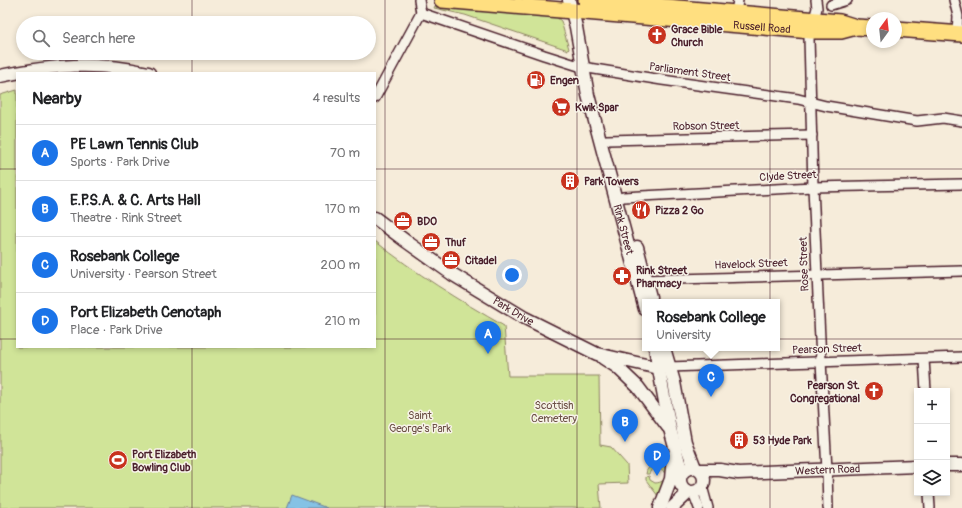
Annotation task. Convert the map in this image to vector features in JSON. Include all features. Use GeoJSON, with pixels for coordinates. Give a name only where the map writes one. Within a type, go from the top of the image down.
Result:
{"type":"FeatureCollection","features":[{"type":"Feature","properties":{"kind":"main road","name":"Russell Road"},"geometry":{"type":"LineString","coordinates":[[442,0],[571,6],[604,13],[812,25],[840,22],[856,27],[866,28]]}},
{"type":"Feature","properties":{"kind":"main road","name":"Russell Road"},"geometry":{"type":"LineString","coordinates":[[586,0],[737,6],[812,25]]}},
{"type":"Feature","properties":{"kind":"main road"},"geometry":{"type":"LineString","coordinates":[[902,29],[960,34]]}},
{"type":"Feature","properties":{"kind":"street"},"geometry":{"type":"LineString","coordinates":[[376,96],[421,13],[419,0]]}},
{"type":"Feature","properties":{"kind":"street","name":"Rose Street"},"geometry":{"type":"LineString","coordinates":[[816,0],[817,8],[810,38],[813,187],[828,508]]}},
{"type":"Feature","properties":{"kind":"street"},"geometry":{"type":"LineString","coordinates":[[831,5],[847,0]]}},
{"type":"Feature","properties":{"kind":"street"},"geometry":{"type":"LineString","coordinates":[[954,0],[960,34]]}},
{"type":"Feature","properties":{"kind":"street","name":"Rink Street"},"geometry":{"type":"LineString","coordinates":[[571,6],[588,95],[604,141],[641,280],[644,299]]}},
{"type":"Feature","properties":{"kind":"street","name":"Parliament Street"},"geometry":{"type":"LineString","coordinates":[[421,13],[582,67],[798,99],[812,103],[917,121],[943,118],[962,121]]}},
{"type":"Feature","properties":{"kind":"street"},"geometry":{"type":"LineString","coordinates":[[18,72],[32,69],[72,65],[115,67],[143,72]]}},
{"type":"Feature","properties":{"kind":"street"},"geometry":{"type":"LineString","coordinates":[[0,76],[16,72]]}},
{"type":"Feature","properties":{"kind":"street","name":"Robson Street"},"geometry":{"type":"LineString","coordinates":[[604,141],[812,135]]}},
{"type":"Feature","properties":{"kind":"street","name":"Clyde Street"},"geometry":{"type":"LineString","coordinates":[[619,198],[813,187],[962,184]]}},
{"type":"Feature","properties":{"kind":"street","name":"Park Drive"},"geometry":{"type":"LineString","coordinates":[[376,219],[452,274],[523,317],[597,354],[664,367]]}},
{"type":"Feature","properties":{"kind":"street","name":"Havelock Street"},"geometry":{"type":"LineString","coordinates":[[641,280],[962,271]]}},
{"type":"Feature","properties":{"kind":"street","name":"Rink Street"},"geometry":{"type":"LineString","coordinates":[[641,280],[650,299]]}},
{"type":"Feature","properties":{"kind":"street"},"geometry":{"type":"LineString","coordinates":[[656,351],[664,367],[674,382],[699,508]]}},
{"type":"Feature","properties":{"kind":"street"},"geometry":{"type":"LineString","coordinates":[[659,508],[672,479],[673,468],[664,367],[664,351]]}},
{"type":"Feature","properties":{"kind":"street"},"geometry":{"type":"LineString","coordinates":[[597,354],[617,368],[638,387],[671,434],[693,481],[708,508]]}},
{"type":"Feature","properties":{"kind":"street","name":"Pearson Street"},"geometry":{"type":"LineString","coordinates":[[664,367],[962,357]]}},
{"type":"Feature","properties":{"kind":"street"},"geometry":{"type":"LineString","coordinates":[[924,358],[926,388]]}},
{"type":"Feature","properties":{"kind":"street"},"geometry":{"type":"LineString","coordinates":[[685,442],[702,462],[720,470]]}},
{"type":"Feature","properties":{"kind":"street"},"geometry":{"type":"LineString","coordinates":[[950,465],[962,465]]}},
{"type":"Feature","properties":{"kind":"street","name":"Western Road"},"geometry":{"type":"LineString","coordinates":[[693,481],[720,470],[738,473],[914,466]]}},
{"type":"Feature","properties":{"kind":"street","name":"Western Road"},"geometry":{"type":"LineString","coordinates":[[693,481],[720,478],[738,473]]}},
{"type":"Feature","properties":{"kind":"street"},"geometry":{"type":"LineString","coordinates":[[659,508],[693,481]]}},
{"type":"Feature","properties":{"kind":"street"},"geometry":{"type":"LineString","coordinates":[[672,508],[693,481]]}},
{"type":"Feature","properties":{"kind":"street"},"geometry":{"type":"LineString","coordinates":[[930,496],[930,508]]}},
{"type":"Feature","properties":{"kind":"green space"},"geometry":{"type":"Polygon","coordinates":[[[435,6],[556,17],[561,21],[569,49],[568,50],[465,15],[434,8],[435,6]]]}},
{"type":"Feature","properties":{"kind":"green space","name":"Saint George's Park"},"geometry":{"type":"Polygon","coordinates":[[[16,90],[16,348],[376,348],[376,242],[438,286],[504,326],[508,376],[599,376],[600,445],[611,447],[627,465],[628,483],[599,484],[601,508],[0,508],[0,95],[16,90]]]}},
{"type":"Feature","properties":{"kind":"green space"},"geometry":{"type":"Polygon","coordinates":[[[664,450],[669,461],[669,467],[666,479],[658,496],[646,480],[646,477],[649,476],[650,480],[655,483],[661,482],[665,475],[663,471],[656,467],[652,469],[649,474],[646,474],[647,470],[664,450]]]}},
{"type":"Feature","properties":{"kind":"water"},"geometry":{"type":"Polygon","coordinates":[[[292,495],[327,508],[287,508],[292,495]]]}},
{"type":"Feature","properties":{"kind":"place","name":"Grace Bible Church"},"geometry":{"type":"Point","coordinates":[657,35]}},
{"type":"Feature","properties":{"kind":"place","name":"Engen"},"geometry":{"type":"Point","coordinates":[536,80]}},
{"type":"Feature","properties":{"kind":"place","name":"Kwik Spar"},"geometry":{"type":"Point","coordinates":[561,107]}},
{"type":"Feature","properties":{"kind":"place","name":"Park Towers"},"geometry":{"type":"Point","coordinates":[570,181]}},
{"type":"Feature","properties":{"kind":"place","name":"Pizza 2 Go"},"geometry":{"type":"Point","coordinates":[641,210]}},
{"type":"Feature","properties":{"kind":"place","name":"BDO"},"geometry":{"type":"Point","coordinates":[403,221]}},
{"type":"Feature","properties":{"kind":"place","name":"Thuf"},"geometry":{"type":"Point","coordinates":[431,242]}},
{"type":"Feature","properties":{"kind":"place","name":"Citadel"},"geometry":{"type":"Point","coordinates":[451,260]}},
{"type":"Feature","properties":{"kind":"place","name":"Rink Street Pharmacy"},"geometry":{"type":"Point","coordinates":[622,276]}},
{"type":"Feature","properties":{"kind":"place","name":"PE Lawn Tennis Club"},"geometry":{"type":"Point","coordinates":[488,354]}},
{"type":"Feature","properties":{"kind":"place","name":"Pearson St. Congregational"},"geometry":{"type":"Point","coordinates":[874,391]}},
{"type":"Feature","properties":{"kind":"place","name":"Rosebank College"},"geometry":{"type":"Point","coordinates":[711,397]}},
{"type":"Feature","properties":{"kind":"place","name":"53 Hyde Park"},"geometry":{"type":"Point","coordinates":[739,440]}},
{"type":"Feature","properties":{"kind":"place","name":"E.P.S.A. & C. Arts Hall"},"geometry":{"type":"Point","coordinates":[625,442]}},
{"type":"Feature","properties":{"kind":"place","name":"Port Elizabeth Bowling Club"},"geometry":{"type":"Point","coordinates":[118,460]}},
{"type":"Feature","properties":{"kind":"place","name":"Port Elizabeth Cenotaph"},"geometry":{"type":"Point","coordinates":[657,476]}},
{"type":"Feature","properties":{"kind":"park label","name":"Scottish Cemetery"},"geometry":{"type":"Point","coordinates":[554,411]}}]}
